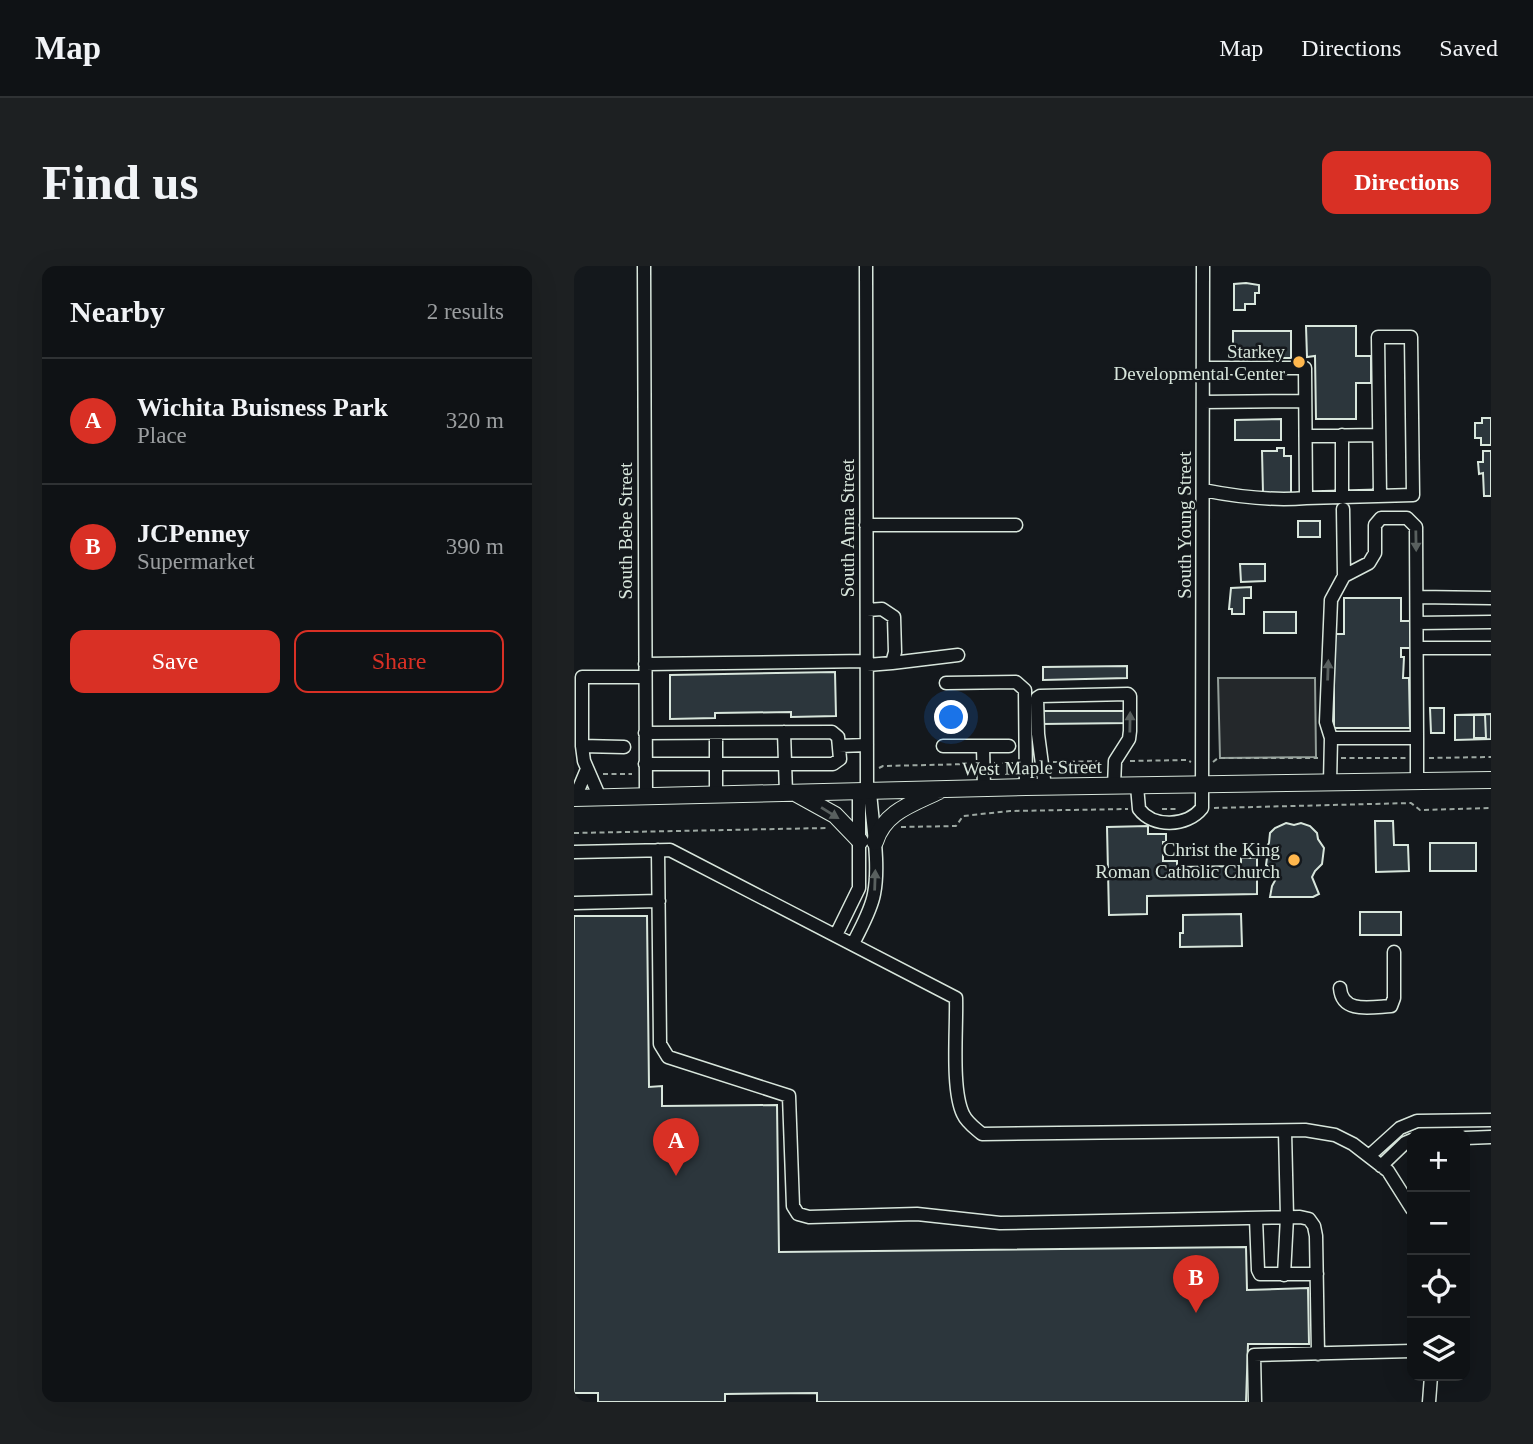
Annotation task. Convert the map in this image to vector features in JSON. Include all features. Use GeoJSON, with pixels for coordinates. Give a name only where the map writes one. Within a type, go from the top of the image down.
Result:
{"type":"FeatureCollection","features":[{"type":"Feature","properties":{"kind":"main road","name":"West Maple Street"},"geometry":{"type":"LineString","coordinates":[[575,798],[1026,787],[1491,780]]}},
{"type":"Feature","properties":{"kind":"main road"},"geometry":{"type":"LineString","coordinates":[[790,793],[842,821],[868,841],[889,817],[943,789]]}},
{"type":"Feature","properties":{"kind":"street","name":"South Bebe Street"},"geometry":{"type":"LineString","coordinates":[[644,266],[646,796]]}},
{"type":"Feature","properties":{"kind":"street","name":"South Anna Street"},"geometry":{"type":"LineString","coordinates":[[866,266],[866,791],[872,831],[868,841]]}},
{"type":"Feature","properties":{"kind":"street","name":"South Young Street"},"geometry":{"type":"LineString","coordinates":[[1202,808],[1203,266]]}},
{"type":"Feature","properties":{"kind":"street"},"geometry":{"type":"LineString","coordinates":[[1203,490],[1240,498],[1306,498],[1343,503],[1380,496],[1413,495],[1411,337],[1378,337],[1380,496]]}},
{"type":"Feature","properties":{"kind":"street"},"geometry":{"type":"LineString","coordinates":[[1203,368],[1305,368],[1306,498]]}},
{"type":"Feature","properties":{"kind":"street"},"geometry":{"type":"LineString","coordinates":[[1203,401],[1306,401]]}},
{"type":"Feature","properties":{"kind":"street"},"geometry":{"type":"LineString","coordinates":[[1330,783],[1331,738],[1326,722],[1331,600],[1344,576],[1342,435]]}},
{"type":"Feature","properties":{"kind":"street"},"geometry":{"type":"LineString","coordinates":[[1306,436],[1379,435]]}},
{"type":"Feature","properties":{"kind":"street"},"geometry":{"type":"LineString","coordinates":[[1344,576],[1369,563],[1375,553],[1374,525],[1381,517],[1407,517],[1416,527],[1417,781]]}},
{"type":"Feature","properties":{"kind":"street"},"geometry":{"type":"LineString","coordinates":[[866,525],[1016,525]]}},
{"type":"Feature","properties":{"kind":"street"},"geometry":{"type":"LineString","coordinates":[[1417,597],[1491,598]]}},
{"type":"Feature","properties":{"kind":"street"},"geometry":{"type":"LineString","coordinates":[[867,610],[881,609],[894,617],[895,652],[892,663]]}},
{"type":"Feature","properties":{"kind":"street"},"geometry":{"type":"LineString","coordinates":[[1417,623],[1491,622]]}},
{"type":"Feature","properties":{"kind":"street"},"geometry":{"type":"LineString","coordinates":[[1417,648],[1491,648]]}},
{"type":"Feature","properties":{"kind":"street"},"geometry":{"type":"LineString","coordinates":[[600,798],[584,761],[582,677],[645,670],[892,663],[958,655]]}},
{"type":"Feature","properties":{"kind":"street"},"geometry":{"type":"LineString","coordinates":[[946,683],[1016,682],[1025,690],[1026,787]]}},
{"type":"Feature","properties":{"kind":"street"},"geometry":{"type":"LineString","coordinates":[[1045,787],[1038,734],[1037,698],[1128,694],[1129,739],[1115,761],[1114,786]]}},
{"type":"Feature","properties":{"kind":"street"},"geometry":{"type":"LineString","coordinates":[[784,732],[785,764],[790,793]]}},
{"type":"Feature","properties":{"kind":"street"},"geometry":{"type":"LineString","coordinates":[[645,733],[832,732],[838,737],[840,759],[833,764],[645,764]]}},
{"type":"Feature","properties":{"kind":"street"},"geometry":{"type":"LineString","coordinates":[[716,733],[716,794]]}},
{"type":"Feature","properties":{"kind":"street"},"geometry":{"type":"LineString","coordinates":[[1331,738],[1417,738]]}},
{"type":"Feature","properties":{"kind":"street"},"geometry":{"type":"LineString","coordinates":[[839,747],[867,745]]}},
{"type":"Feature","properties":{"kind":"street"},"geometry":{"type":"LineString","coordinates":[[582,746],[624,747]]}},
{"type":"Feature","properties":{"kind":"street"},"geometry":{"type":"LineString","coordinates":[[983,746],[984,788]]}},
{"type":"Feature","properties":{"kind":"street"},"geometry":{"type":"LineString","coordinates":[[943,747],[1009,746]]}},
{"type":"Feature","properties":{"kind":"street"},"geometry":{"type":"LineString","coordinates":[[575,798],[587,769]]}},
{"type":"Feature","properties":{"kind":"street"},"geometry":{"type":"LineString","coordinates":[[1137,786],[1139,809],[1150,820],[1182,821],[1196,816],[1202,808]]}},
{"type":"Feature","properties":{"kind":"street"},"geometry":{"type":"LineString","coordinates":[[836,935],[859,888],[868,841]]}},
{"type":"Feature","properties":{"kind":"street"},"geometry":{"type":"LineString","coordinates":[[853,944],[874,897],[868,841]]}},
{"type":"Feature","properties":{"kind":"street"},"geometry":{"type":"LineString","coordinates":[[658,850],[660,1044],[667,1057],[789,1096],[793,1206],[798,1213],[809,1217],[917,1214],[1000,1223],[1287,1217],[1309,1219],[1314,1226],[1318,1354]]}},
{"type":"Feature","properties":{"kind":"street"},"geometry":{"type":"LineString","coordinates":[[574,852],[670,850],[956,998],[958,1092],[963,1114],[982,1134],[1306,1130],[1335,1135],[1353,1144],[1388,1171],[1407,1201]]}},
{"type":"Feature","properties":{"kind":"street"},"geometry":{"type":"LineString","coordinates":[[574,903],[659,901]]}},
{"type":"Feature","properties":{"kind":"street"},"geometry":{"type":"LineString","coordinates":[[1340,988],[1345,1003],[1354,1007],[1391,1006],[1394,998],[1394,952]]}},
{"type":"Feature","properties":{"kind":"street"},"geometry":{"type":"LineString","coordinates":[[1368,1156],[1407,1124],[1417,1121],[1491,1120]]}},
{"type":"Feature","properties":{"kind":"street"},"geometry":{"type":"LineString","coordinates":[[1284,1275],[1287,1217],[1285,1131]]}},
{"type":"Feature","properties":{"kind":"street"},"geometry":{"type":"LineString","coordinates":[[1470,1138],[1491,1137]]}},
{"type":"Feature","properties":{"kind":"street"},"geometry":{"type":"LineString","coordinates":[[1381,1166],[1407,1142]]}},
{"type":"Feature","properties":{"kind":"street"},"geometry":{"type":"LineString","coordinates":[[1256,1218],[1258,1270],[1261,1274],[1317,1274]]}},
{"type":"Feature","properties":{"kind":"street"},"geometry":{"type":"LineString","coordinates":[[1255,1402],[1254,1355],[1407,1352]]}},
{"type":"Feature","properties":{"kind":"street"},"geometry":{"type":"LineString","coordinates":[[1429,1402],[1431,1381]]}},
{"type":"Feature","properties":{"kind":"path"},"geometry":{"type":"LineString","coordinates":[[1202,808],[1411,803],[1420,810],[1491,808]]}},
{"type":"Feature","properties":{"kind":"path"},"geometry":{"type":"LineString","coordinates":[[889,817],[901,827],[956,826],[963,816],[1010,811],[1181,809]]}},
{"type":"Feature","properties":{"kind":"path"},"geometry":{"type":"LineString","coordinates":[[574,833],[831,828],[842,821]]}},
{"type":"Feature","properties":{"kind":"shaded area"},"geometry":{"type":"Polygon","coordinates":[[[1218,678],[1315,678],[1316,757],[1220,758],[1218,678]]]}},
{"type":"Feature","properties":{"kind":"building"},"geometry":{"type":"Polygon","coordinates":[[[1234,284],[1259,285],[1259,293],[1255,293],[1255,304],[1245,304],[1245,310],[1234,310],[1234,284]]]}},
{"type":"Feature","properties":{"kind":"building"},"geometry":{"type":"Polygon","coordinates":[[[1306,326],[1356,326],[1356,356],[1371,356],[1371,383],[1356,383],[1356,419],[1316,419],[1315,356],[1307,357],[1306,326]]]}},
{"type":"Feature","properties":{"kind":"building"},"geometry":{"type":"Polygon","coordinates":[[[1233,331],[1291,331],[1291,358],[1233,358],[1233,331]]]}},
{"type":"Feature","properties":{"kind":"building"},"geometry":{"type":"Polygon","coordinates":[[[1482,418],[1491,418],[1491,445],[1481,445],[1481,438],[1475,438],[1475,423],[1482,423],[1482,418]]]}},
{"type":"Feature","properties":{"kind":"building"},"geometry":{"type":"Polygon","coordinates":[[[1281,419],[1281,440],[1235,440],[1235,420],[1281,419]]]}},
{"type":"Feature","properties":{"kind":"building"},"geometry":{"type":"Polygon","coordinates":[[[1277,448],[1284,448],[1284,456],[1291,456],[1291,493],[1263,493],[1262,451],[1277,451],[1277,448]]]}},
{"type":"Feature","properties":{"kind":"building"},"geometry":{"type":"Polygon","coordinates":[[[1483,451],[1491,451],[1491,496],[1484,496],[1483,473],[1479,474],[1478,462],[1483,462],[1483,451]]]}},
{"type":"Feature","properties":{"kind":"building"},"geometry":{"type":"Polygon","coordinates":[[[1298,521],[1320,521],[1320,537],[1298,537],[1298,521]]]}},
{"type":"Feature","properties":{"kind":"building"},"geometry":{"type":"Polygon","coordinates":[[[1240,564],[1265,564],[1265,581],[1241,582],[1240,564]]]}},
{"type":"Feature","properties":{"kind":"building"},"geometry":{"type":"Polygon","coordinates":[[[1251,587],[1251,598],[1244,598],[1244,614],[1232,614],[1232,609],[1229,609],[1231,588],[1251,587]]]}},
{"type":"Feature","properties":{"kind":"building"},"geometry":{"type":"Polygon","coordinates":[[[1344,598],[1401,598],[1401,621],[1413,621],[1413,648],[1401,648],[1401,657],[1404,657],[1403,678],[1409,678],[1410,728],[1334,728],[1334,634],[1344,634],[1344,598]]]}},
{"type":"Feature","properties":{"kind":"building"},"geometry":{"type":"Polygon","coordinates":[[[1264,612],[1296,612],[1296,633],[1264,633],[1264,612]]]}},
{"type":"Feature","properties":{"kind":"building"},"geometry":{"type":"Polygon","coordinates":[[[1127,666],[1127,678],[1043,680],[1043,667],[1127,666]]]}},
{"type":"Feature","properties":{"kind":"building"},"geometry":{"type":"Polygon","coordinates":[[[835,672],[836,716],[791,717],[791,712],[715,713],[715,718],[670,719],[670,675],[835,672]]]}},
{"type":"Feature","properties":{"kind":"building"},"geometry":{"type":"Polygon","coordinates":[[[1430,708],[1444,708],[1444,733],[1431,733],[1430,708]]]}},
{"type":"Feature","properties":{"kind":"building"},"geometry":{"type":"Polygon","coordinates":[[[1041,711],[1129,711],[1129,723],[1042,724],[1041,711]]]}},
{"type":"Feature","properties":{"kind":"building"},"geometry":{"type":"Polygon","coordinates":[[[1491,714],[1491,739],[1455,740],[1455,715],[1491,714]]]}},
{"type":"Feature","properties":{"kind":"building"},"geometry":{"type":"Polygon","coordinates":[[[1474,715],[1485,715],[1486,738],[1474,738],[1474,715]]]}},
{"type":"Feature","properties":{"kind":"building"},"geometry":{"type":"Polygon","coordinates":[[[1375,821],[1393,821],[1394,845],[1408,845],[1409,871],[1376,872],[1375,821]]]}},
{"type":"Feature","properties":{"kind":"building","name":"Christ the King Roman Catholic Church"},"geometry":{"type":"Polygon","coordinates":[[[1286,823],[1310,826],[1317,833],[1324,848],[1322,864],[1312,877],[1319,894],[1313,897],[1270,897],[1277,877],[1266,865],[1264,851],[1269,843],[1270,833],[1286,823]]]}},
{"type":"Feature","properties":{"kind":"building"},"geometry":{"type":"Polygon","coordinates":[[[1148,826],[1148,834],[1166,834],[1163,861],[1177,861],[1177,867],[1241,866],[1241,858],[1257,858],[1257,894],[1147,896],[1147,914],[1109,915],[1107,827],[1148,826]]]}},
{"type":"Feature","properties":{"kind":"building"},"geometry":{"type":"Polygon","coordinates":[[[1430,843],[1476,843],[1476,871],[1430,871],[1430,843]]]}},
{"type":"Feature","properties":{"kind":"building"},"geometry":{"type":"Polygon","coordinates":[[[1360,912],[1401,912],[1401,935],[1360,935],[1360,912]]]}},
{"type":"Feature","properties":{"kind":"building"},"geometry":{"type":"Polygon","coordinates":[[[1241,914],[1242,946],[1180,947],[1183,915],[1241,914]]]}},
{"type":"Feature","properties":{"kind":"building"},"geometry":{"type":"Polygon","coordinates":[[[574,916],[647,916],[649,1087],[662,1086],[662,1106],[777,1105],[779,1252],[1246,1247],[1247,1290],[1308,1288],[1309,1344],[1248,1344],[1246,1402],[817,1402],[817,1393],[725,1394],[725,1402],[598,1402],[598,1393],[574,1393],[574,916]]]}},
{"type":"Feature","properties":{"kind":"place","name":"Starkey Developmental Center"},"geometry":{"type":"Point","coordinates":[1299,362]}},
{"type":"Feature","properties":{"kind":"place","name":"Christ the King Roman Catholic Church"},"geometry":{"type":"Point","coordinates":[1294,860]}},
{"type":"Feature","properties":{"kind":"place","name":"Wichita Buisness Park"},"geometry":{"type":"Point","coordinates":[676,1176]}},
{"type":"Feature","properties":{"kind":"place","name":"JCPenney"},"geometry":{"type":"Point","coordinates":[1196,1313]}}]}
